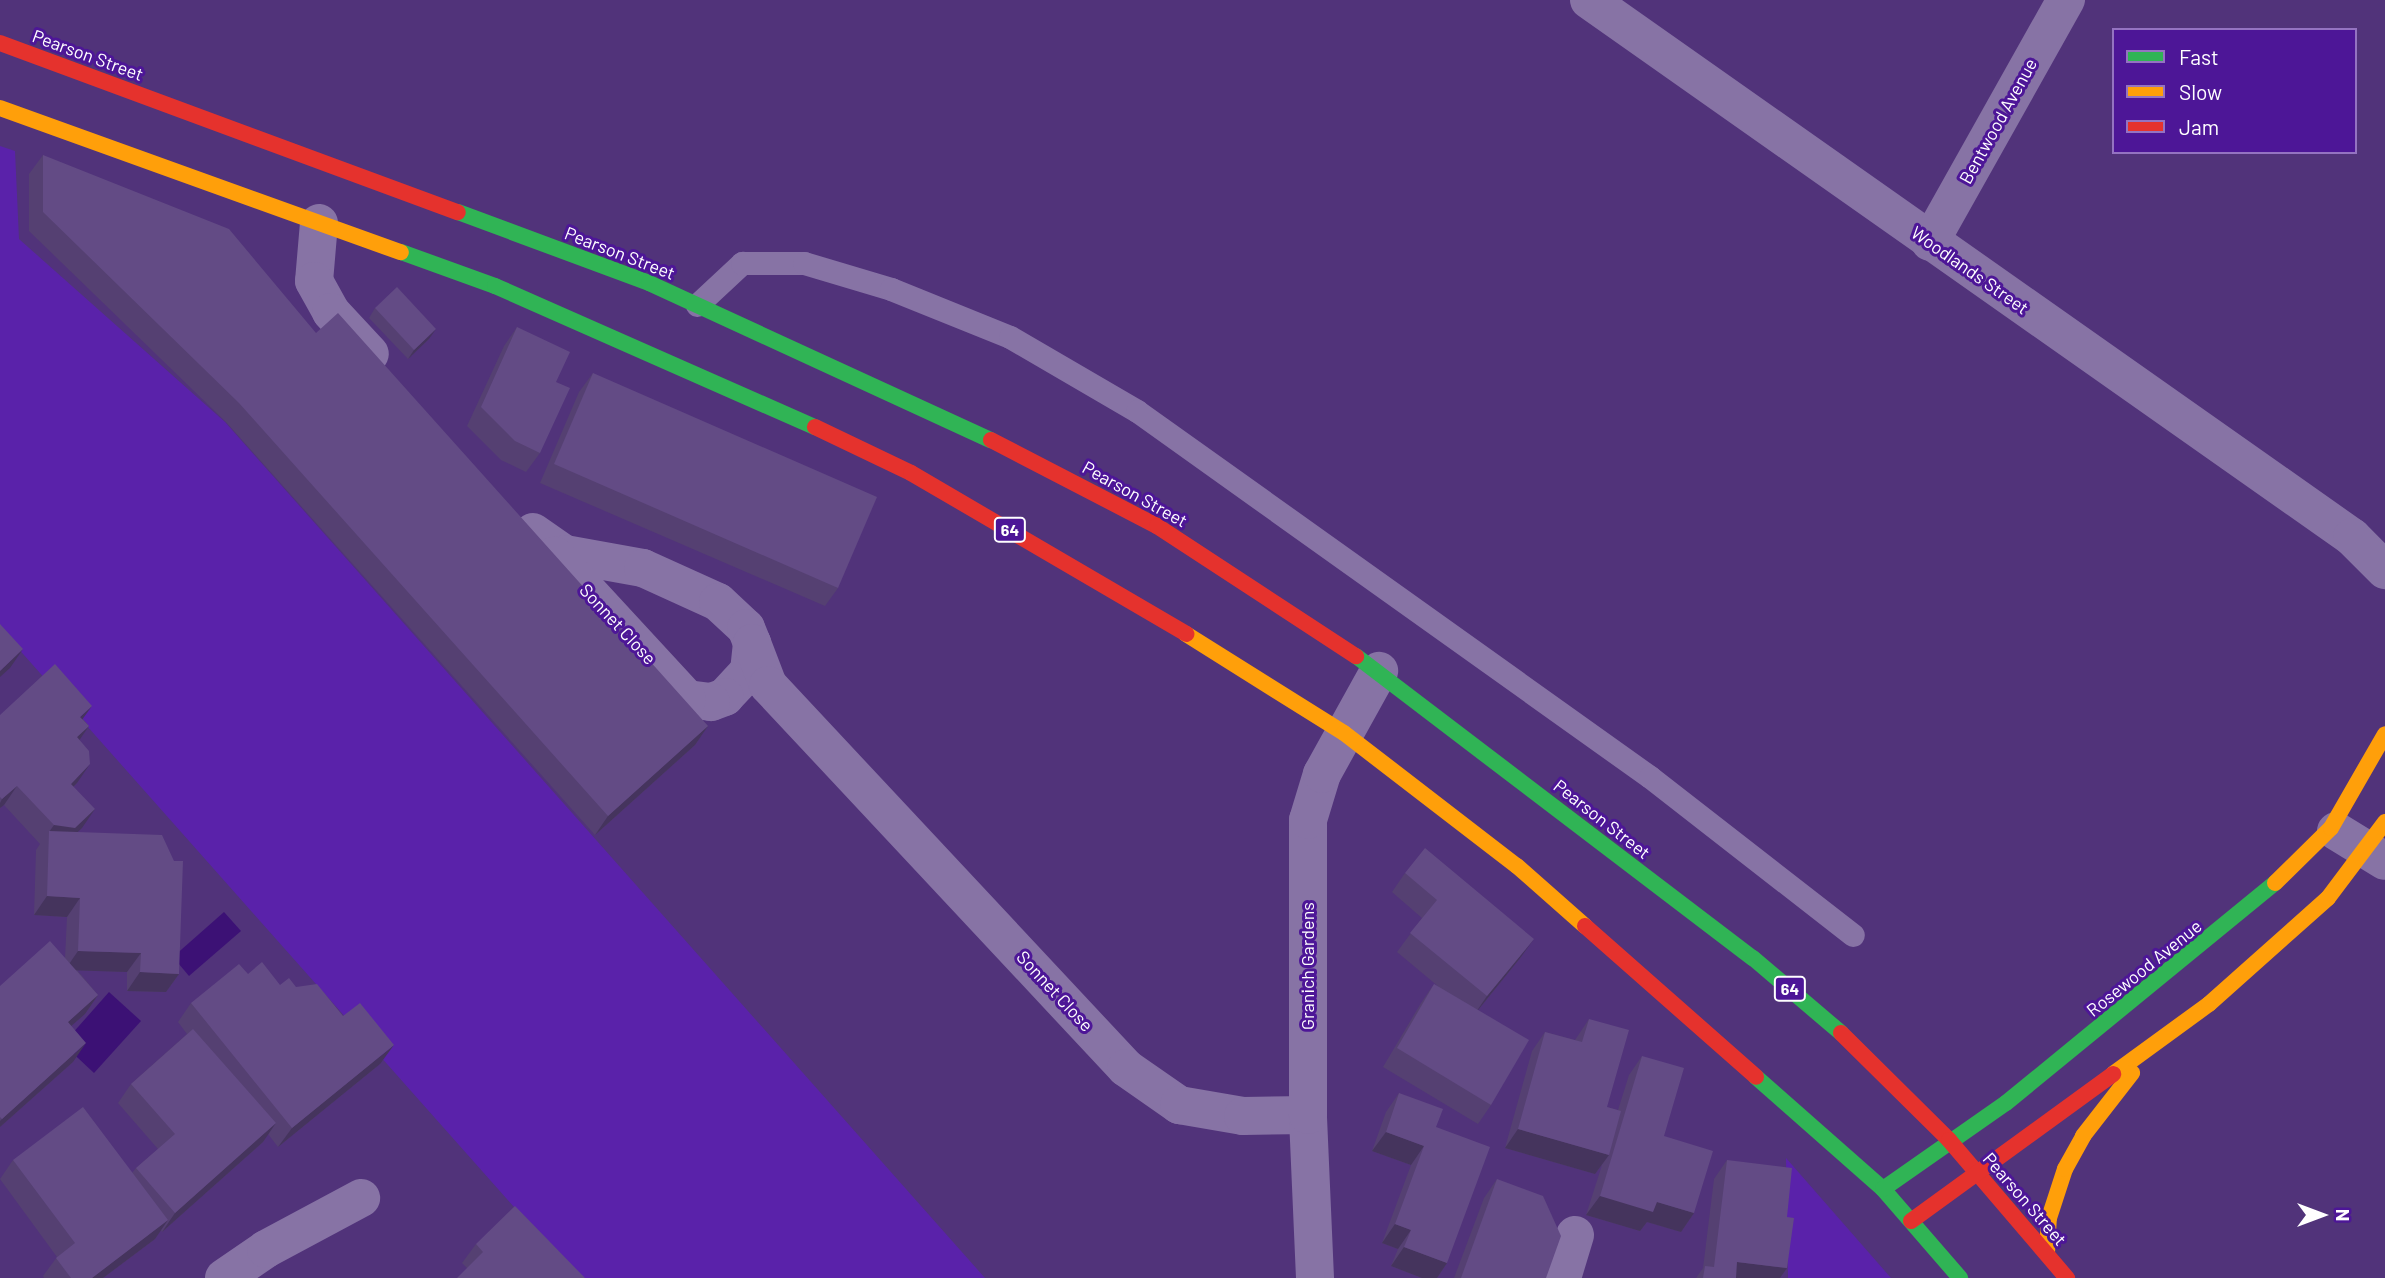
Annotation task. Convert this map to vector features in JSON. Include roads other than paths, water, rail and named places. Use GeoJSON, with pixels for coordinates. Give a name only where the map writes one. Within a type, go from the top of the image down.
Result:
{"type":"FeatureCollection","features":[{"type":"Feature","properties":{"kind":"main road","name":"Pearson Street"},"geometry":{"type":"LineString","coordinates":[[0,43],[697,305],[930,408],[1157,526],[1379,671],[1753,958],[1869,1056],[1949,1140],[2067,1278]]}},
{"type":"Feature","properties":{"kind":"main road","name":"64"},"geometry":{"type":"LineString","coordinates":[[0,108],[532,302],[716,380],[911,473],[1125,596],[1344,733],[1517,866],[1882,1189],[1960,1278]]}},
{"type":"Feature","properties":{"kind":"main road","name":"Rosewood Avenue"},"geometry":{"type":"LineString","coordinates":[[1882,1189],[2006,1103],[2213,938],[2292,869],[2331,828],[2385,734]]}},
{"type":"Feature","properties":{"kind":"main road"},"geometry":{"type":"LineString","coordinates":[[1911,1221],[1975,1170],[2158,1042],[2291,934],[2379,844]]}},
{"type":"Feature","properties":{"kind":"main road"},"geometry":{"type":"LineString","coordinates":[[2047,1253],[2049,1218],[2065,1169],[2083,1136],[2158,1042]]}},
{"type":"Feature","properties":{"kind":"street","name":"Woodlands Street"},"geometry":{"type":"LineString","coordinates":[[1589,0],[1930,243],[2368,540],[2385,570]]}},
{"type":"Feature","properties":{"kind":"street","name":"Bentwood Avenue"},"geometry":{"type":"LineString","coordinates":[[1930,243],[2066,0]]}},
{"type":"Feature","properties":{"kind":"street"},"geometry":{"type":"LineString","coordinates":[[319,223],[312,265],[318,290],[331,312],[395,382]]}},
{"type":"Feature","properties":{"kind":"street","name":"Sonnet Close"},"geometry":{"type":"LineString","coordinates":[[505,502],[687,699],[711,702],[724,697]]}},
{"type":"Feature","properties":{"kind":"street","name":"Sonnet Close"},"geometry":{"type":"LineString","coordinates":[[533,532],[565,554],[657,573],[735,614],[752,643],[768,685],[852,771],[1126,1068],[1154,1091],[1203,1110],[1243,1116],[1308,1115]]}},
{"type":"Feature","properties":{"kind":"street"},"geometry":{"type":"LineString","coordinates":[[631,639],[619,607],[623,586],[640,574],[657,573]]}},
{"type":"Feature","properties":{"kind":"street"},"geometry":{"type":"LineString","coordinates":[[724,697],[749,671],[752,643]]}},
{"type":"Feature","properties":{"kind":"street","name":"Granich Gardens"},"geometry":{"type":"LineString","coordinates":[[1315,1278],[1308,1115],[1308,820],[1322,774],[1379,671]]}},
{"type":"Feature","properties":{"kind":"street"},"geometry":{"type":"LineString","coordinates":[[724,697],[748,684],[768,685]]}},
{"type":"Feature","properties":{"kind":"street"},"geometry":{"type":"LineString","coordinates":[[2331,828],[2379,844]]}},
{"type":"Feature","properties":{"kind":"street"},"geometry":{"type":"LineString","coordinates":[[224,1278],[266,1249],[361,1198]]}},
{"type":"Feature","properties":{"kind":"street"},"geometry":{"type":"LineString","coordinates":[[1562,1278],[1575,1235]]}},
{"type":"Feature","properties":{"kind":"lane"},"geometry":{"type":"LineString","coordinates":[[697,305],[742,263],[804,263],[891,289],[1010,337],[1172,436],[1650,777],[1853,935]]}}]}
